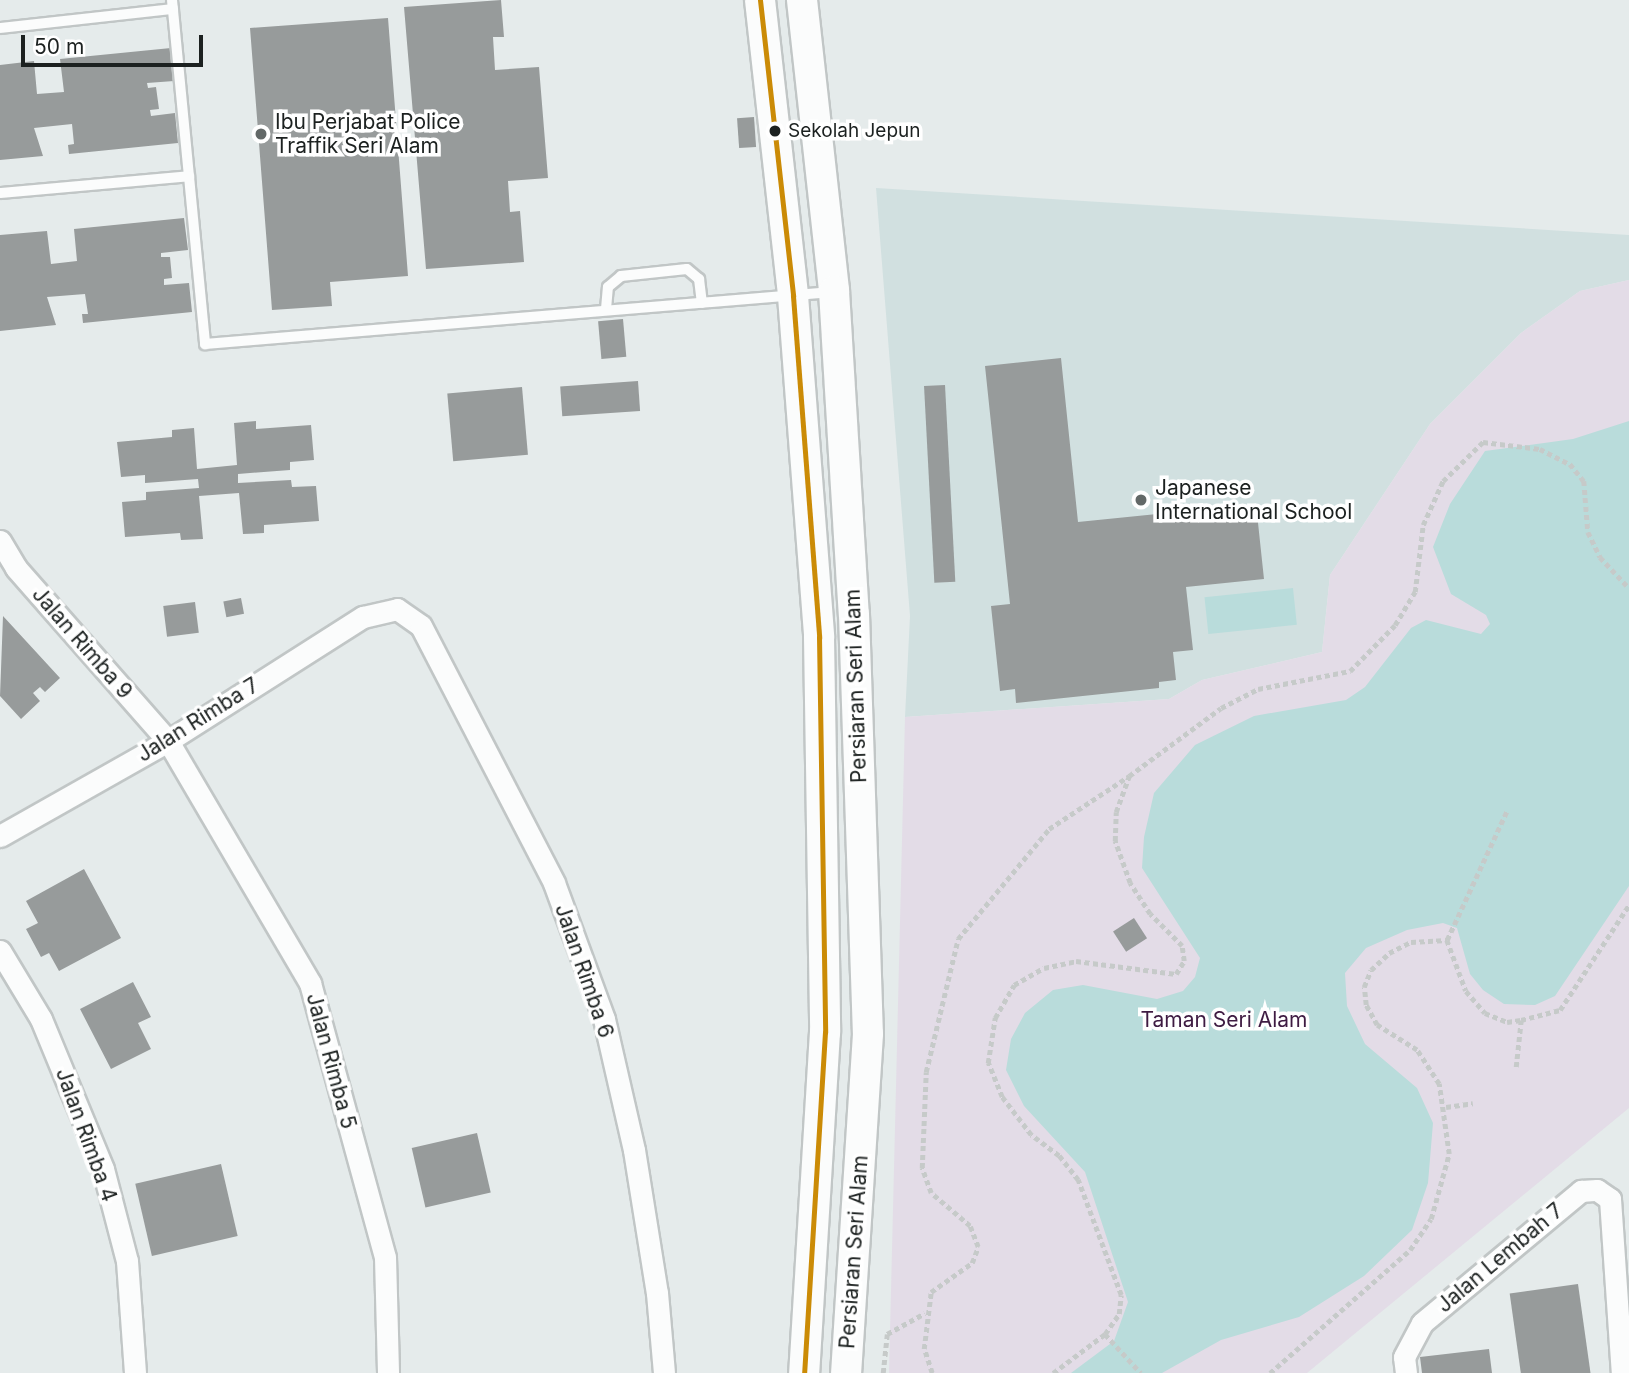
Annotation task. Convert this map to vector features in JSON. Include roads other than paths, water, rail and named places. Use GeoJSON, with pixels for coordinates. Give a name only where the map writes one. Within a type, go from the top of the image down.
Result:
{"type":"FeatureCollection","features":[{"type":"Feature","properties":{"kind":"street","name":"Persiaran Seri Alam"},"geometry":{"type":"LineString","coordinates":[[760,0],[793,296],[818,637],[825,1032],[804,1373]]}},
{"type":"Feature","properties":{"kind":"street","name":"Persiaran Seri Alam"},"geometry":{"type":"LineString","coordinates":[[802,0],[834,291],[854,614],[868,1034],[846,1373]]}},
{"type":"Feature","properties":{"kind":"street","name":"Jalan Rimba 9"},"geometry":{"type":"LineString","coordinates":[[0,541],[16,568],[168,741]]}},
{"type":"Feature","properties":{"kind":"street","name":"Jalan Rimba 7"},"geometry":{"type":"LineString","coordinates":[[0,836],[168,741],[363,617],[397,609]]}},
{"type":"Feature","properties":{"kind":"street","name":"Jalan Rimba 6"},"geometry":{"type":"LineString","coordinates":[[397,609],[421,626],[554,883],[604,1019],[636,1163],[657,1293],[664,1373]]}},
{"type":"Feature","properties":{"kind":"street","name":"Jalan Rimba 5"},"geometry":{"type":"LineString","coordinates":[[168,741],[310,983],[384,1256],[388,1373]]}},
{"type":"Feature","properties":{"kind":"street","name":"Jalan Rimba 4"},"geometry":{"type":"LineString","coordinates":[[0,951],[41,1019],[103,1169],[127,1261],[135,1373]]}},
{"type":"Feature","properties":{"kind":"street","name":"Jalan Lembah 7"},"geometry":{"type":"LineString","coordinates":[[1406,1373],[1404,1357],[1411,1339],[1422,1323],[1581,1191],[1597,1189],[1610,1199],[1622,1373]]}},
{"type":"Feature","properties":{"kind":"lane"},"geometry":{"type":"LineString","coordinates":[[0,28],[173,5],[205,344],[834,291]]}},
{"type":"Feature","properties":{"kind":"lane"},"geometry":{"type":"LineString","coordinates":[[0,193],[189,176]]}},
{"type":"Feature","properties":{"kind":"lane"},"geometry":{"type":"LineString","coordinates":[[606,309],[608,288],[621,276],[687,269],[699,279],[702,303]]}},
{"type":"Feature","properties":{"kind":"water"},"geometry":{"type":"Polygon","coordinates":[[[1629,421],[1629,886],[1555,996],[1535,1005],[1504,1004],[1483,990],[1470,974],[1457,928],[1443,923],[1407,930],[1366,948],[1345,973],[1347,1006],[1365,1044],[1417,1088],[1433,1123],[1428,1183],[1412,1230],[1364,1276],[1299,1317],[1221,1340],[1162,1373],[1071,1373],[1114,1341],[1128,1302],[1085,1172],[1024,1106],[1006,1070],[1011,1039],[1025,1013],[1053,990],[1083,985],[1157,999],[1183,991],[1195,977],[1200,958],[1142,868],[1144,837],[1154,793],[1195,745],[1254,716],[1346,700],[1365,687],[1411,628],[1426,620],[1481,634],[1490,624],[1486,615],[1451,594],[1433,547],[1450,504],[1485,451],[1573,439],[1629,421]]]}},
{"type":"Feature","properties":{"kind":"water"},"geometry":{"type":"Polygon","coordinates":[[[1293,588],[1297,625],[1208,634],[1204,597],[1293,588]]]}},
{"type":"Feature","properties":{"kind":"place","name":"Sekolah Jepun"},"geometry":{"type":"Point","coordinates":[775,131]}},
{"type":"Feature","properties":{"kind":"place","name":"Ibu Perjabat Police Traffik Seri Alam"},"geometry":{"type":"Point","coordinates":[261,134]}},
{"type":"Feature","properties":{"kind":"place","name":"Japanese International School"},"geometry":{"type":"Point","coordinates":[1141,500]}},
{"type":"Feature","properties":{"kind":"park label","name":"Taman Seri Alam"},"geometry":{"type":"Point","coordinates":[1224,1020]}}]}
